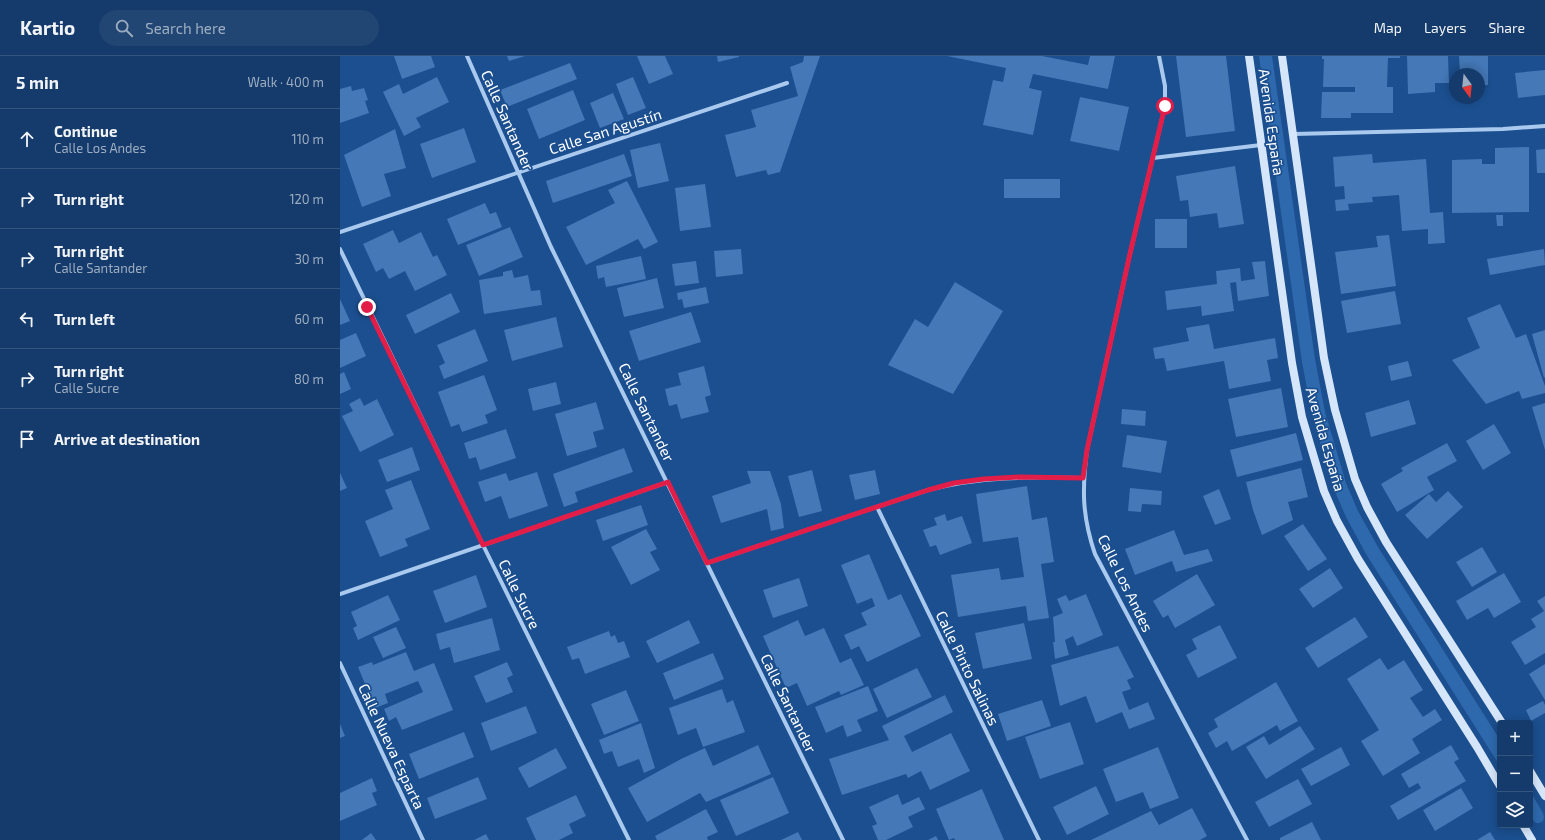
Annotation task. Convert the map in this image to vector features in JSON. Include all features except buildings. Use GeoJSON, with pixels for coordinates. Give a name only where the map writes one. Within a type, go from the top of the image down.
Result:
{"type":"FeatureCollection","features":[{"type":"Feature","properties":{"kind":"main road","name":"Avenida España"},"geometry":{"type":"LineString","coordinates":[[1248,56],[1292,363],[1302,418],[1324,491],[1337,521],[1358,559],[1473,740],[1497,781]]}},
{"type":"Feature","properties":{"kind":"main road","name":"Avenida España"},"geometry":{"type":"LineString","coordinates":[[1282,56],[1324,358],[1335,410],[1355,479],[1367,507],[1386,542],[1500,720]]}},
{"type":"Feature","properties":{"kind":"main road"},"geometry":{"type":"LineString","coordinates":[[1533,776],[1545,796]]}},
{"type":"Feature","properties":{"kind":"main road"},"geometry":{"type":"LineString","coordinates":[[1525,828],[1532,840]]}},
{"type":"Feature","properties":{"kind":"street","name":"Calle Santander"},"geometry":{"type":"LineString","coordinates":[[467,56],[552,247],[843,840]]}},
{"type":"Feature","properties":{"kind":"street","name":"Calle Los Andes"},"geometry":{"type":"LineString","coordinates":[[1159,56],[1165,86],[1165,106],[1087,450],[1083,478],[1084,506],[1088,533],[1095,554],[1247,840]]}},
{"type":"Feature","properties":{"kind":"street","name":"Calle San Agustín"},"geometry":{"type":"LineString","coordinates":[[340,232],[788,83]]}},
{"type":"Feature","properties":{"kind":"street"},"geometry":{"type":"LineString","coordinates":[[1293,134],[1503,129],[1545,126]]}},
{"type":"Feature","properties":{"kind":"street"},"geometry":{"type":"LineString","coordinates":[[1153,158],[1261,145]]}},
{"type":"Feature","properties":{"kind":"street","name":"Calle Sucre"},"geometry":{"type":"LineString","coordinates":[[340,249],[483,545],[629,840]]}},
{"type":"Feature","properties":{"kind":"street"},"geometry":{"type":"LineString","coordinates":[[707,563],[877,506],[954,483],[1019,477],[1083,478]]}},
{"type":"Feature","properties":{"kind":"street"},"geometry":{"type":"LineString","coordinates":[[340,594],[668,482]]}},
{"type":"Feature","properties":{"kind":"street","name":"Calle Pinto Salinas"},"geometry":{"type":"LineString","coordinates":[[877,506],[1038,840]]}},
{"type":"Feature","properties":{"kind":"street","name":"Calle Nueva Esparta"},"geometry":{"type":"LineString","coordinates":[[340,663],[423,840]]}},
{"type":"Feature","properties":{"kind":"shaded area"},"geometry":{"type":"Polygon","coordinates":[[[1259,56],[1272,56],[1315,359],[1325,412],[1346,483],[1358,511],[1378,547],[1497,735],[1497,761],[1366,554],[1346,517],[1333,487],[1312,415],[1302,362],[1259,56]]]}},
{"type":"Feature","properties":{"kind":"shaded area"},"geometry":{"type":"Polygon","coordinates":[[[1533,796],[1544,817],[1543,821],[1536,823],[1533,820],[1533,796]]]}},
{"type":"Feature","properties":{"kind":"route"},"geometry":{"type":"LineString","coordinates":[[367,307],[483,545],[668,482],[707,563],[928,490],[954,483],[984,479],[1019,477],[1083,478],[1087,450],[1129,258],[1165,106]]}}]}
